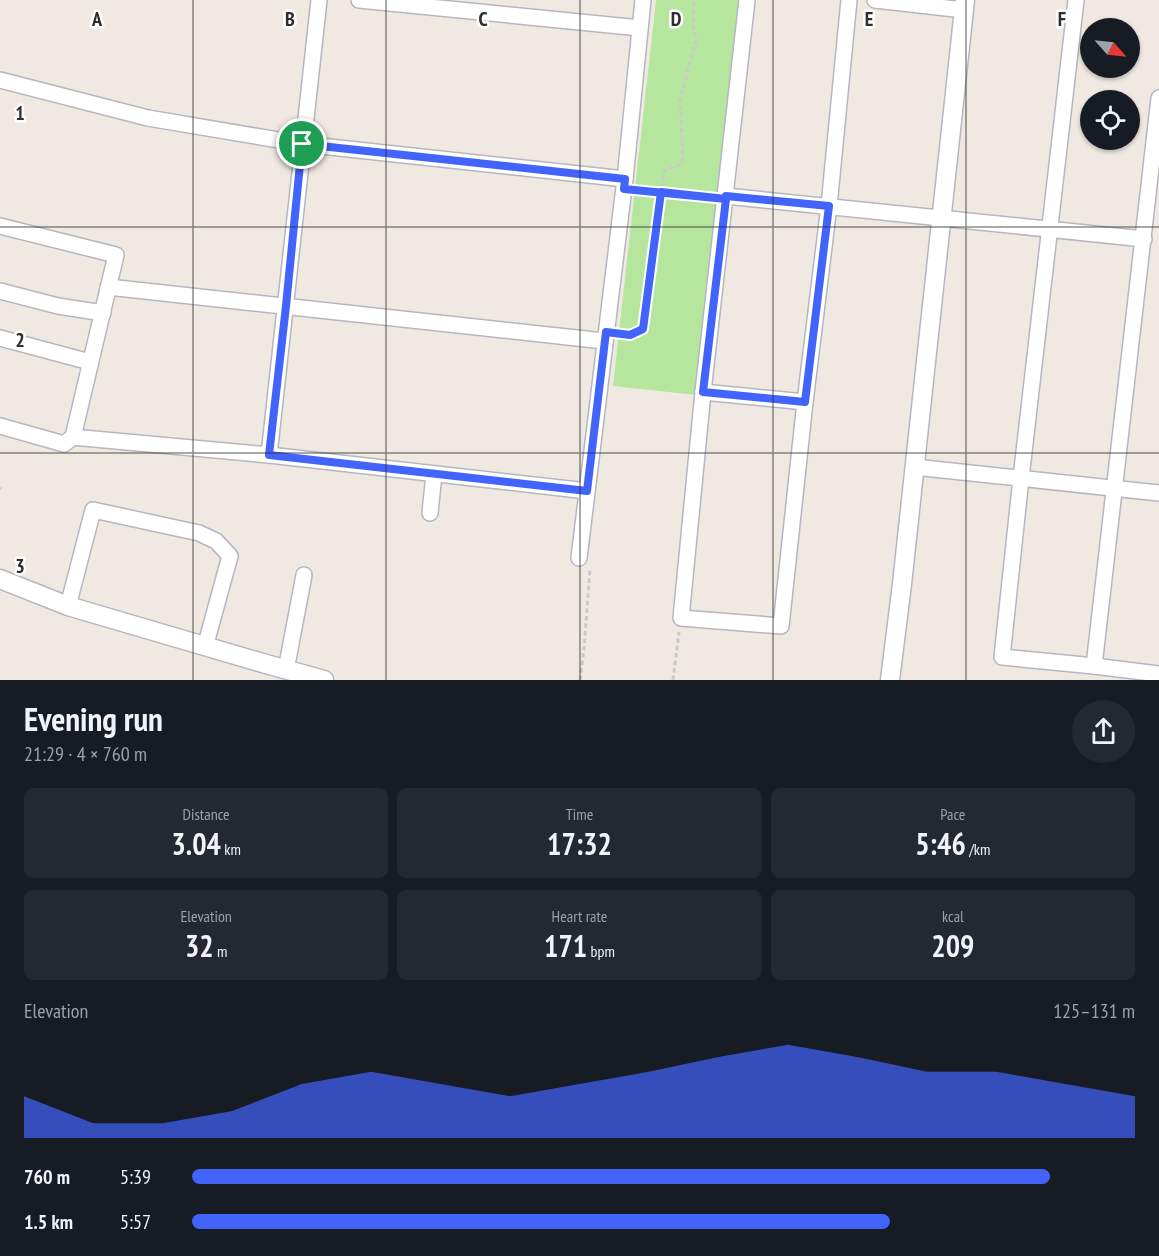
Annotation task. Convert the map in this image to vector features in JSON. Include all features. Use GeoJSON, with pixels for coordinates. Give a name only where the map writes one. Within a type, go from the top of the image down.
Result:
{"type":"FeatureCollection","features":[{"type":"Feature","properties":{"kind":"street"},"geometry":{"type":"LineString","coordinates":[[269,455],[319,0]]}},
{"type":"Feature","properties":{"kind":"street"},"geometry":{"type":"LineString","coordinates":[[359,0],[640,28]]}},
{"type":"Feature","properties":{"kind":"street"},"geometry":{"type":"LineString","coordinates":[[579,558],[624,184],[643,0]]}},
{"type":"Feature","properties":{"kind":"street"},"geometry":{"type":"LineString","coordinates":[[747,0],[703,392],[681,618],[781,626],[829,206],[849,0]]}},
{"type":"Feature","properties":{"kind":"street"},"geometry":{"type":"LineString","coordinates":[[875,0],[965,5],[890,680]]}},
{"type":"Feature","properties":{"kind":"street"},"geometry":{"type":"LineString","coordinates":[[1076,0],[1002,657],[1159,674]]}},
{"type":"Feature","properties":{"kind":"street"},"geometry":{"type":"LineString","coordinates":[[0,80],[148,118],[302,144],[624,184]]}},
{"type":"Feature","properties":{"kind":"street"},"geometry":{"type":"LineString","coordinates":[[1094,666],[1144,238],[1155,169],[1159,98]]}},
{"type":"Feature","properties":{"kind":"street"},"geometry":{"type":"LineString","coordinates":[[726,197],[1144,238]]}},
{"type":"Feature","properties":{"kind":"street"},"geometry":{"type":"LineString","coordinates":[[0,226],[116,255],[73,437],[64,444],[0,426]]}},
{"type":"Feature","properties":{"kind":"street"},"geometry":{"type":"LineString","coordinates":[[108,287],[605,336]]}},
{"type":"Feature","properties":{"kind":"street"},"geometry":{"type":"LineString","coordinates":[[0,291],[58,306],[103,313]]}},
{"type":"Feature","properties":{"kind":"street"},"geometry":{"type":"LineString","coordinates":[[0,338],[90,362]]}},
{"type":"Feature","properties":{"kind":"street"},"geometry":{"type":"LineString","coordinates":[[703,392],[805,402]]}},
{"type":"Feature","properties":{"kind":"street"},"geometry":{"type":"LineString","coordinates":[[73,437],[269,455],[587,491]]}},
{"type":"Feature","properties":{"kind":"street"},"geometry":{"type":"LineString","coordinates":[[915,467],[1159,493]]}},
{"type":"Feature","properties":{"kind":"street"},"geometry":{"type":"LineString","coordinates":[[430,513],[434,474]]}},
{"type":"Feature","properties":{"kind":"street"},"geometry":{"type":"LineString","coordinates":[[68,606],[93,510],[199,533],[216,541],[230,556],[205,647]]}},
{"type":"Feature","properties":{"kind":"street"},"geometry":{"type":"LineString","coordinates":[[286,670],[304,575]]}},
{"type":"Feature","properties":{"kind":"street"},"geometry":{"type":"LineString","coordinates":[[0,579],[68,606],[324,680]]}},
{"type":"Feature","properties":{"kind":"path"},"geometry":{"type":"LineString","coordinates":[[605,336],[630,335],[643,329],[664,171],[681,164],[683,156],[680,100],[696,40],[693,24],[694,0]]}},
{"type":"Feature","properties":{"kind":"path"},"geometry":{"type":"LineString","coordinates":[[624,184],[661,192],[726,197]]}},
{"type":"Feature","properties":{"kind":"path"},"geometry":{"type":"LineString","coordinates":[[579,558],[591,558],[580,680]]}},
{"type":"Feature","properties":{"kind":"path"},"geometry":{"type":"LineString","coordinates":[[673,680],[681,618]]}},
{"type":"Feature","properties":{"kind":"green space"},"geometry":{"type":"Polygon","coordinates":[[[656,0],[741,0],[696,395],[613,386],[656,0]]]}},
{"type":"Feature","properties":{"kind":"route"},"geometry":{"type":"LineString","coordinates":[[302,144],[269,455],[587,491],[606,332],[630,335],[643,329],[661,192],[726,199],[703,392],[805,402],[829,206],[726,196],[726,199],[661,192],[624,189],[625,179],[302,144]]}}]}
